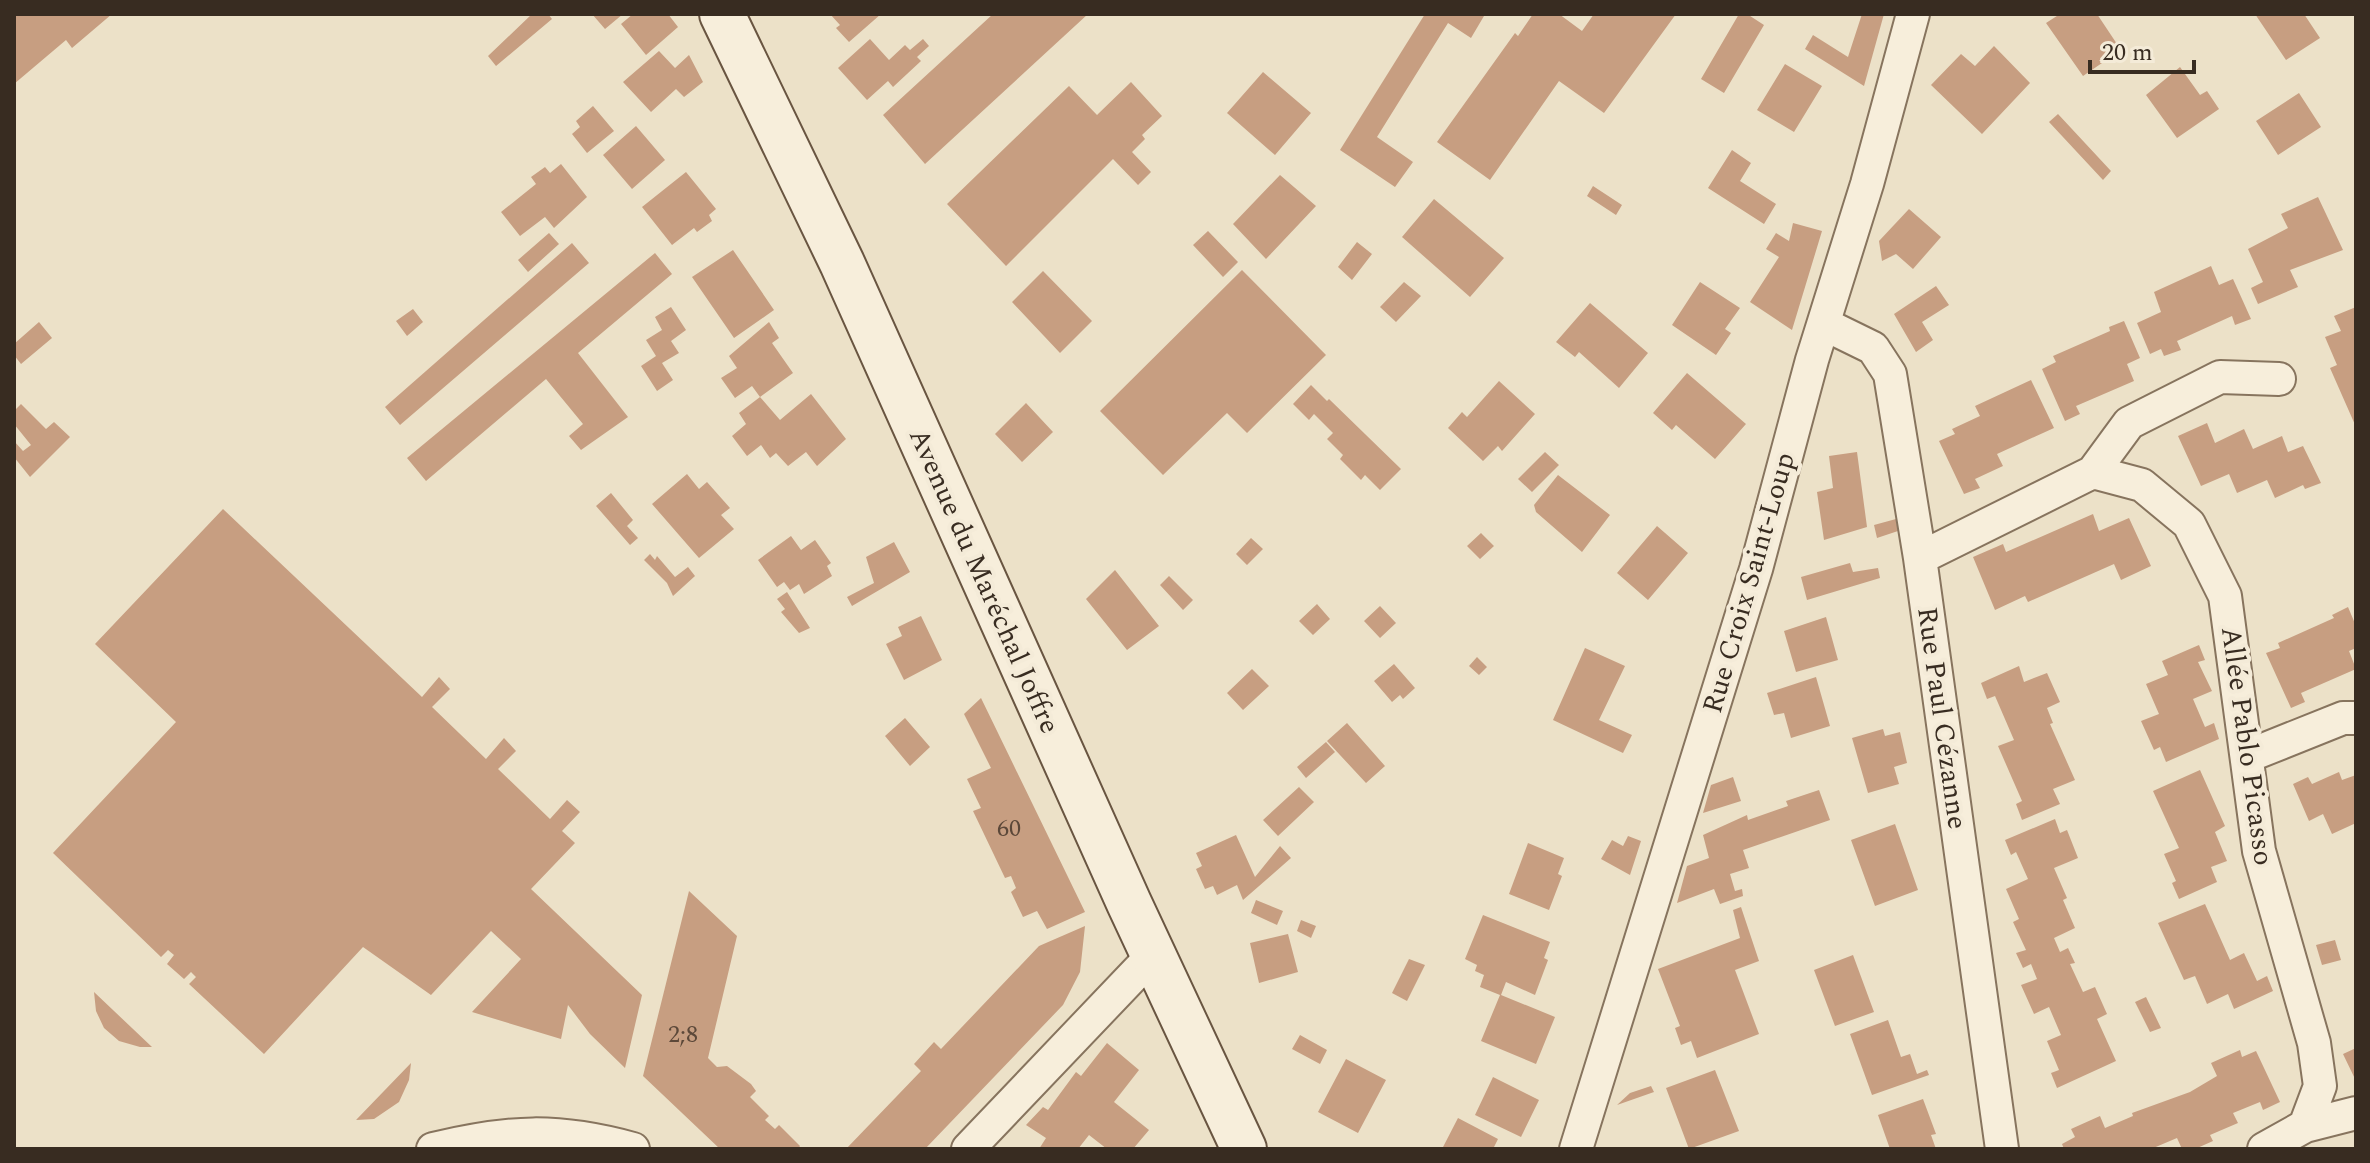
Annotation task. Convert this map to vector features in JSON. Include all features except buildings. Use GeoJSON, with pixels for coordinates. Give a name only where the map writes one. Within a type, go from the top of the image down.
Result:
{"type":"FeatureCollection","features":[{"type":"Feature","properties":{"kind":"main road","name":"Avenue du Maréchal Joffre"},"geometry":{"type":"LineString","coordinates":[[722,14],[842,263],[1153,955],[1244,1149]]}},
{"type":"Feature","properties":{"kind":"street","name":"Rue Croix Saint-Loup"},"geometry":{"type":"LineString","coordinates":[[1576,1149],[1756,569],[1913,14]]}},
{"type":"Feature","properties":{"kind":"street","name":"Rue Paul Cézanne"},"geometry":{"type":"LineString","coordinates":[[1824,324],[1873,348],[1890,374],[1920,558],[2002,1149]]}},
{"type":"Feature","properties":{"kind":"street"},"geometry":{"type":"LineString","coordinates":[[1920,558],[2093,472],[2129,423],[2207,383],[2220,377],[2279,379]]}},
{"type":"Feature","properties":{"kind":"street","name":"Allée Pablo Picasso"},"geometry":{"type":"LineString","coordinates":[[2093,472],[2142,485],[2189,524],[2225,596],[2259,851],[2314,1043],[2320,1086],[2305,1126]]}},
{"type":"Feature","properties":{"kind":"street"},"geometry":{"type":"LineString","coordinates":[[2248,756],[2343,718],[2356,718]]}},
{"type":"Feature","properties":{"kind":"street"},"geometry":{"type":"LineString","coordinates":[[968,1149],[1153,955]]}},
{"type":"Feature","properties":{"kind":"street"},"geometry":{"type":"LineString","coordinates":[[2264,1149],[2305,1126],[2356,1113]]}},
{"type":"Feature","properties":{"kind":"street"},"geometry":{"type":"LineString","coordinates":[[433,1149],[491,1137],[545,1132],[633,1149]]}}]}
